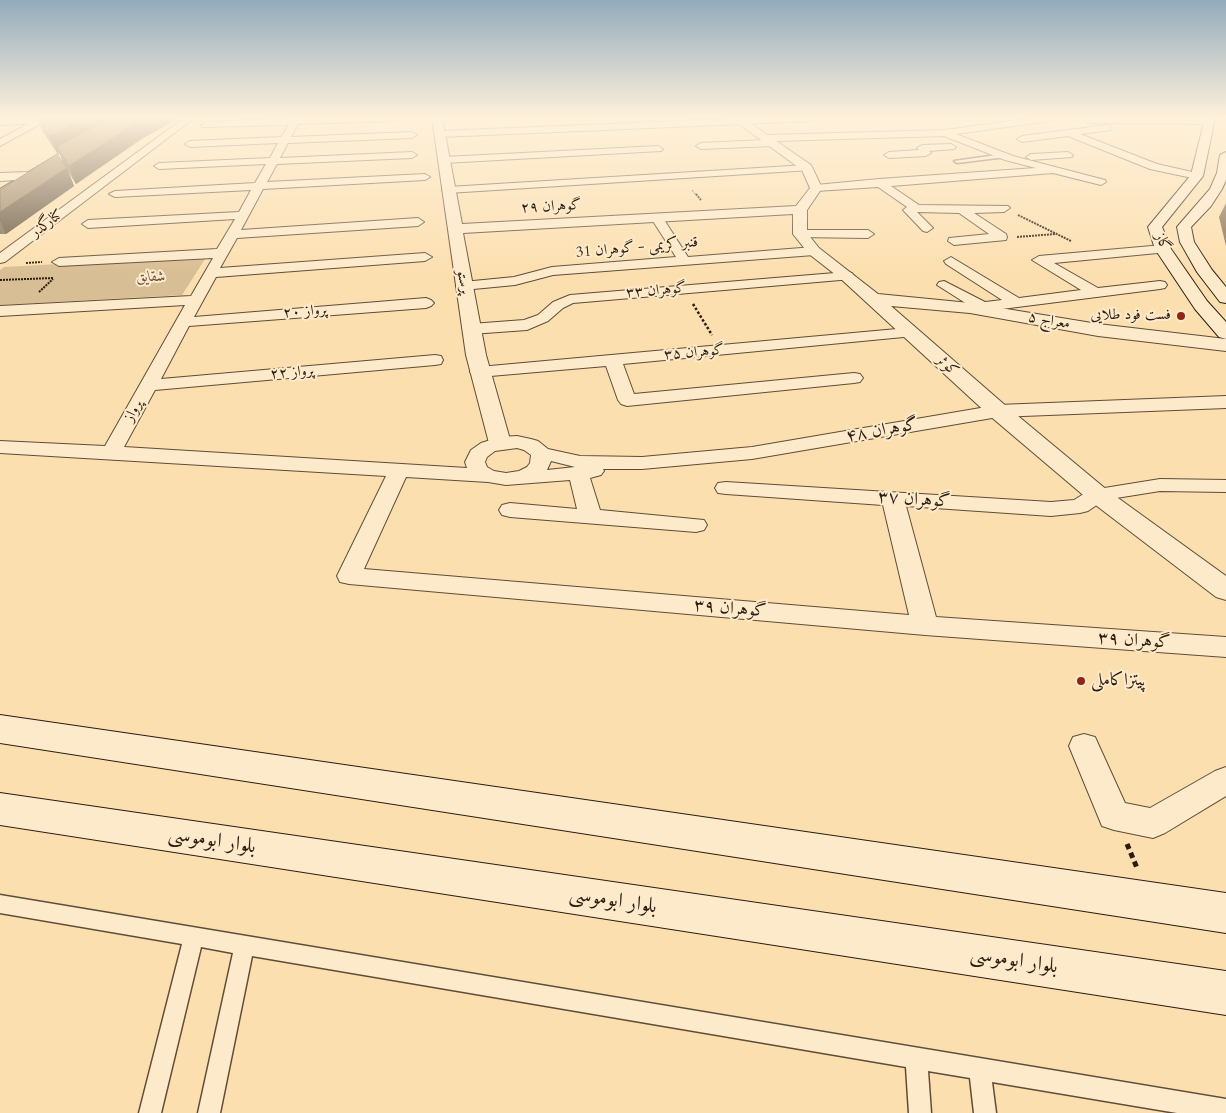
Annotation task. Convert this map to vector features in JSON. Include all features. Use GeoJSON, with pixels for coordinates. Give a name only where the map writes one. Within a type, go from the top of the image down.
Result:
{"type":"FeatureCollection","features":[{"type":"Feature","properties":{"kind":"main road"},"geometry":{"type":"LineString","coordinates":[[0,194],[10,180],[28,170]]}},
{"type":"Feature","properties":{"kind":"main road"},"geometry":{"type":"LineString","coordinates":[[10,180],[30,170]]}},
{"type":"Feature","properties":{"kind":"main road","name":"پرستو"},"geometry":{"type":"LineString","coordinates":[[445,170],[471,329],[480,372],[500,443]]}},
{"type":"Feature","properties":{"kind":"main road"},"geometry":{"type":"LineString","coordinates":[[800,234],[800,214],[816,188],[809,170]]}},
{"type":"Feature","properties":{"kind":"main road","name":"گاز"},"geometry":{"type":"LineString","coordinates":[[1199,170],[1197,176],[1155,227],[1163,249],[1201,305],[1226,333]]}},
{"type":"Feature","properties":{"kind":"main road"},"geometry":{"type":"LineString","coordinates":[[1224,170],[1216,188],[1206,204],[1191,217],[1184,227],[1186,242],[1205,272],[1226,298]]}},
{"type":"Feature","properties":{"kind":"main road","name":"گوهران ۲۹"},"geometry":{"type":"LineString","coordinates":[[454,229],[715,214],[800,214]]}},
{"type":"Feature","properties":{"kind":"main road","name":"کوثر"},"geometry":{"type":"LineString","coordinates":[[800,234],[814,251],[847,276],[908,333],[1098,495],[1226,590]]}},
{"type":"Feature","properties":{"kind":"main road","name":"معراج ۵"},"geometry":{"type":"LineString","coordinates":[[873,299],[976,307],[1098,330],[1226,345]]}},
{"type":"Feature","properties":{"kind":"main road"},"geometry":{"type":"LineString","coordinates":[[0,729],[1226,913]]}},
{"type":"Feature","properties":{"kind":"main road","name":"بلوار ابوموسی"},"geometry":{"type":"LineString","coordinates":[[0,809],[1226,993]]}},
{"type":"Feature","properties":{"kind":"street","name":"کنارگذر"},"geometry":{"type":"LineString","coordinates":[[0,259],[121,170]]}},
{"type":"Feature","properties":{"kind":"street","name":"پرواز"},"geometry":{"type":"LineString","coordinates":[[111,452],[268,170]]}},
{"type":"Feature","properties":{"kind":"street"},"geometry":{"type":"LineString","coordinates":[[448,190],[777,170]]}},
{"type":"Feature","properties":{"kind":"street"},"geometry":{"type":"LineString","coordinates":[[1038,170],[1050,175]]}},
{"type":"Feature","properties":{"kind":"street"},"geometry":{"type":"LineString","coordinates":[[1168,170],[1197,176]]}},
{"type":"Feature","properties":{"kind":"street"},"geometry":{"type":"LineString","coordinates":[[922,171],[938,178]]}},
{"type":"Feature","properties":{"kind":"street"},"geometry":{"type":"LineString","coordinates":[[816,188],[1028,172],[1101,182]]}},
{"type":"Feature","properties":{"kind":"street"},"geometry":{"type":"LineString","coordinates":[[115,194],[425,177]]}},
{"type":"Feature","properties":{"kind":"street"},"geometry":{"type":"LineString","coordinates":[[879,182],[916,208]]}},
{"type":"Feature","properties":{"kind":"street"},"geometry":{"type":"LineString","coordinates":[[927,228],[909,210],[916,208],[962,210],[1004,208]]}},
{"type":"Feature","properties":{"kind":"street"},"geometry":{"type":"LineString","coordinates":[[962,210],[1001,237]]}},
{"type":"Feature","properties":{"kind":"street"},"geometry":{"type":"LineString","coordinates":[[800,214],[816,218]]}},
{"type":"Feature","properties":{"kind":"street"},"geometry":{"type":"LineString","coordinates":[[88,224],[243,215]]}},
{"type":"Feature","properties":{"kind":"street"},"geometry":{"type":"LineString","coordinates":[[658,218],[684,260]]}},
{"type":"Feature","properties":{"kind":"street"},"geometry":{"type":"LineString","coordinates":[[232,234],[418,222]]}},
{"type":"Feature","properties":{"kind":"street"},"geometry":{"type":"LineString","coordinates":[[800,234],[868,234]]}},
{"type":"Feature","properties":{"kind":"street"},"geometry":{"type":"LineString","coordinates":[[954,240],[1001,237]]}},
{"type":"Feature","properties":{"kind":"street"},"geometry":{"type":"LineString","coordinates":[[0,241],[27,240]]}},
{"type":"Feature","properties":{"kind":"street"},"geometry":{"type":"LineString","coordinates":[[1096,293],[1039,260],[1163,249]]}},
{"type":"Feature","properties":{"kind":"street","name":"قنبر کریمی - گوهران 31"},"geometry":{"type":"LineString","coordinates":[[463,286],[516,281],[552,271],[814,251]]}},
{"type":"Feature","properties":{"kind":"street"},"geometry":{"type":"LineString","coordinates":[[59,262],[222,253]]}},
{"type":"Feature","properties":{"kind":"street"},"geometry":{"type":"LineString","coordinates":[[211,273],[425,257]]}},
{"type":"Feature","properties":{"kind":"street"},"geometry":{"type":"LineString","coordinates":[[951,261],[1017,303]]}},
{"type":"Feature","properties":{"kind":"street","name":"گوهران ۳۳"},"geometry":{"type":"LineString","coordinates":[[471,329],[527,325],[543,318],[558,305],[570,299],[847,276]]}},
{"type":"Feature","properties":{"kind":"street"},"geometry":{"type":"LineString","coordinates":[[944,285],[976,307],[1160,285]]}},
{"type":"Feature","properties":{"kind":"street"},"geometry":{"type":"LineString","coordinates":[[0,311],[196,300]]}},
{"type":"Feature","properties":{"kind":"street","name":"پرواز ۲۰"},"geometry":{"type":"LineString","coordinates":[[184,322],[426,303]]}},
{"type":"Feature","properties":{"kind":"street","name":"گوهران ۳۵"},"geometry":{"type":"LineString","coordinates":[[480,372],[908,333]]}},
{"type":"Feature","properties":{"kind":"street","name":"پرواز ۲۲"},"geometry":{"type":"LineString","coordinates":[[148,385],[435,360]]}},
{"type":"Feature","properties":{"kind":"street"},"geometry":{"type":"LineString","coordinates":[[613,361],[627,400],[854,378]]}},
{"type":"Feature","properties":{"kind":"street","name":"گوهران ۴۸"},"geometry":{"type":"LineString","coordinates":[[540,452],[580,462],[642,463],[752,453],[998,411],[1226,402]]}},
{"type":"Feature","properties":{"kind":"street"},"geometry":{"type":"LineString","coordinates":[[398,472],[429,469],[455,463],[478,454],[488,447],[500,443],[517,442],[531,446],[540,452],[542,459],[540,465],[525,476]]}},
{"type":"Feature","properties":{"kind":"street"},"geometry":{"type":"LineString","coordinates":[[0,448],[111,452],[398,472],[488,476],[506,479],[525,476],[579,474],[642,463]]}},
{"type":"Feature","properties":{"kind":"street"},"geometry":{"type":"LineString","coordinates":[[478,454],[475,462],[478,470],[488,476]]}},
{"type":"Feature","properties":{"kind":"street","name":"گوهران ۳۹"},"geometry":{"type":"LineString","coordinates":[[398,472],[349,576],[925,626],[1226,647]]}},
{"type":"Feature","properties":{"kind":"street"},"geometry":{"type":"LineString","coordinates":[[579,474],[590,516]]}},
{"type":"Feature","properties":{"kind":"street","name":"گوهران ۳۷"},"geometry":{"type":"LineString","coordinates":[[726,488],[1051,509],[1080,506],[1098,495],[1160,485],[1226,486]]}},
{"type":"Feature","properties":{"kind":"street"},"geometry":{"type":"LineString","coordinates":[[893,498],[925,626]]}},
{"type":"Feature","properties":{"kind":"street"},"geometry":{"type":"LineString","coordinates":[[510,510],[696,525]]}},
{"type":"Feature","properties":{"kind":"street"},"geometry":{"type":"LineString","coordinates":[[1084,746],[1114,816],[1154,823],[1226,780]]}},
{"type":"Feature","properties":{"kind":"lane"},"geometry":{"type":"LineString","coordinates":[[0,904],[193,938],[1226,1110]]}},
{"type":"Feature","properties":{"kind":"lane"},"geometry":{"type":"LineString","coordinates":[[150,1113],[193,938]]}},
{"type":"Feature","properties":{"kind":"lane"},"geometry":{"type":"LineString","coordinates":[[209,1113],[244,946]]}},
{"type":"Feature","properties":{"kind":"lane"},"geometry":{"type":"LineString","coordinates":[[916,1058],[920,1113]]}},
{"type":"Feature","properties":{"kind":"lane"},"geometry":{"type":"LineString","coordinates":[[980,1069],[985,1113]]}},
{"type":"Feature","properties":{"kind":"path"},"geometry":{"type":"LineString","coordinates":[[679,176],[715,214]]}},
{"type":"Feature","properties":{"kind":"path"},"geometry":{"type":"LineString","coordinates":[[1004,208],[1091,250],[1094,253],[1093,255]]}},
{"type":"Feature","properties":{"kind":"path"},"geometry":{"type":"LineString","coordinates":[[1001,237],[1056,234]]}},
{"type":"Feature","properties":{"kind":"path"},"geometry":{"type":"LineString","coordinates":[[20,263],[59,262]]}},
{"type":"Feature","properties":{"kind":"path"},"geometry":{"type":"LineString","coordinates":[[684,289],[722,350]]}},
{"type":"Feature","properties":{"kind":"path"},"geometry":{"type":"LineString","coordinates":[[1114,816],[1152,902]]}},
{"type":"Feature","properties":{"kind":"green space","name":"شقایق"},"geometry":{"type":"Polygon","coordinates":[[[207,256],[182,295],[0,305],[0,270],[4,267],[207,256]]]}},
{"type":"Feature","properties":{"kind":"building"},"geometry":{"type":"Polygon","coordinates":[[[32,170],[64,170],[0,212],[0,190],[32,170]]]}},
{"type":"Feature","properties":{"kind":"place","name":"فست فود طلایی"},"geometry":{"type":"Point","coordinates":[1181,316]}},
{"type":"Feature","properties":{"kind":"place","name":"پیتزاکاملی"},"geometry":{"type":"Point","coordinates":[1081,681]}}]}
